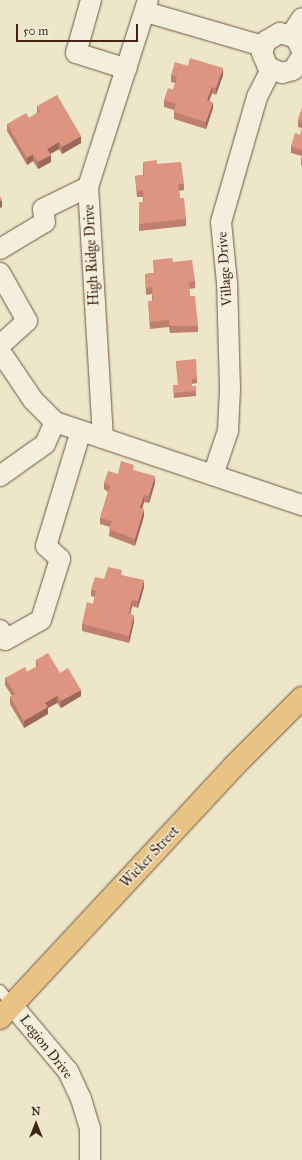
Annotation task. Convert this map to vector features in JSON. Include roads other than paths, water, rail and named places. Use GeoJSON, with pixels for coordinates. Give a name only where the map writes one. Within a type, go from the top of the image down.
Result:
{"type":"FeatureCollection","features":[{"type":"Feature","properties":{"kind":"main road","name":"Wicker Street"},"geometry":{"type":"LineString","coordinates":[[4,1005],[57,955],[235,765],[302,698]]}},
{"type":"Feature","properties":{"kind":"street"},"geometry":{"type":"LineString","coordinates":[[91,0],[76,52],[127,68]]}},
{"type":"Feature","properties":{"kind":"street"},"geometry":{"type":"LineString","coordinates":[[88,187],[147,6],[263,46]]}},
{"type":"Feature","properties":{"kind":"street"},"geometry":{"type":"LineString","coordinates":[[302,18],[297,43],[275,34],[263,46],[262,57],[270,70],[288,72],[298,66],[302,56]]}},
{"type":"Feature","properties":{"kind":"street","name":"Village Drive"},"geometry":{"type":"LineString","coordinates":[[213,475],[228,431],[230,388],[227,283],[221,222],[257,97],[270,70]]}},
{"type":"Feature","properties":{"kind":"street","name":"High Ridge Drive"},"geometry":{"type":"LineString","coordinates":[[0,249],[45,222],[43,209],[88,187],[103,438]]}},
{"type":"Feature","properties":{"kind":"street"},"geometry":{"type":"LineString","coordinates":[[0,273],[27,321],[0,345]]}},
{"type":"Feature","properties":{"kind":"street"},"geometry":{"type":"LineString","coordinates":[[0,351],[32,400],[55,422],[302,505]]}},
{"type":"Feature","properties":{"kind":"street"},"geometry":{"type":"LineString","coordinates":[[0,476],[45,444],[55,422]]}},
{"type":"Feature","properties":{"kind":"street"},"geometry":{"type":"LineString","coordinates":[[0,630],[5,640],[41,620],[60,559],[46,546],[81,431]]}},
{"type":"Feature","properties":{"kind":"street","name":"Legion Drive"},"geometry":{"type":"LineString","coordinates":[[4,1005],[68,1071],[81,1099],[90,1128],[90,1160]]}}]}
